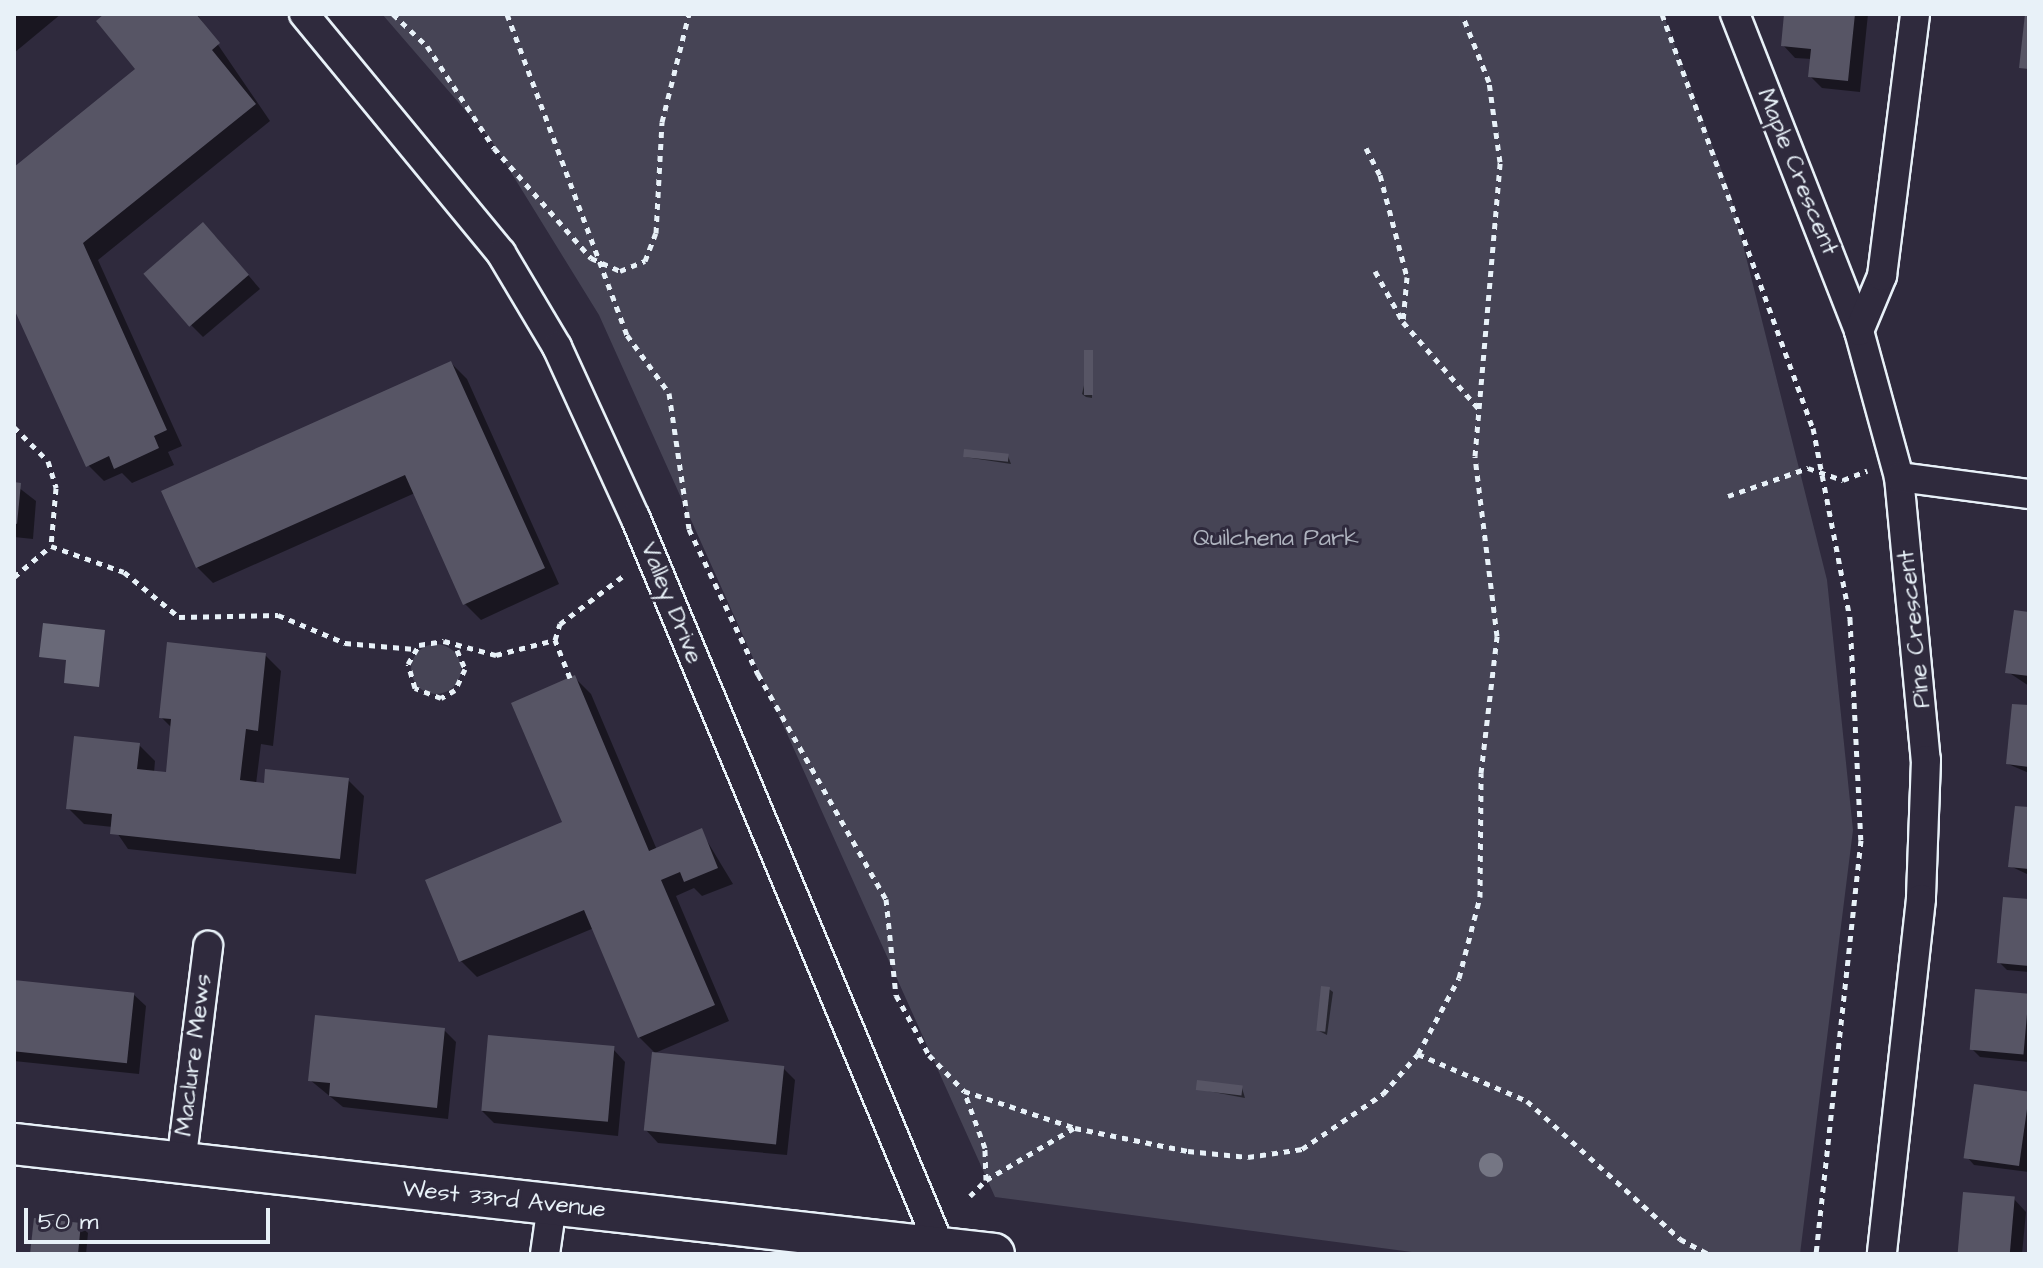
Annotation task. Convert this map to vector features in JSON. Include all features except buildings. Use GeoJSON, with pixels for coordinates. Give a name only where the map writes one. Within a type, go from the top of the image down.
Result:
{"type":"FeatureCollection","features":[{"type":"Feature","properties":{"kind":"street","name":"Valley Drive"},"geometry":{"type":"LineString","coordinates":[[304,14],[501,253],[557,347],[635,517],[942,1251]]}},
{"type":"Feature","properties":{"kind":"street","name":"Maple Crescent"},"geometry":{"type":"LineString","coordinates":[[1735,14],[1859,331]]}},
{"type":"Feature","properties":{"kind":"street"},"geometry":{"type":"LineString","coordinates":[[1859,331],[1882,276],[1915,14]]}},
{"type":"Feature","properties":{"kind":"street","name":"Pine Crescent"},"geometry":{"type":"LineString","coordinates":[[1859,331],[1899,477],[1926,760],[1921,899],[1882,1254]]}},
{"type":"Feature","properties":{"kind":"street"},"geometry":{"type":"LineString","coordinates":[[1899,477],[2029,494]]}},
{"type":"Feature","properties":{"kind":"street","name":"Maclure Mews"},"geometry":{"type":"LineString","coordinates":[[181,1164],[208,946]]}},
{"type":"Feature","properties":{"kind":"street","name":"West 33rd Avenue"},"geometry":{"type":"LineString","coordinates":[[14,1144],[942,1251],[994,1254]]}},
{"type":"Feature","properties":{"kind":"street"},"geometry":{"type":"LineString","coordinates":[[545,1254],[552,1205]]}},
{"type":"Feature","properties":{"kind":"path"},"geometry":{"type":"LineString","coordinates":[[393,14],[427,46],[494,148],[601,266],[633,268],[653,242],[662,122],[689,14]]}},
{"type":"Feature","properties":{"kind":"path"},"geometry":{"type":"LineString","coordinates":[[507,14],[627,335],[669,393],[689,529],[744,649],[886,899],[896,995],[929,1055],[964,1091],[985,1148],[986,1180]]}},
{"type":"Feature","properties":{"kind":"path"},"geometry":{"type":"LineString","coordinates":[[964,1091],[1075,1128],[1217,1155],[1302,1149],[1356,1118],[1418,1054],[1459,978],[1480,897],[1481,773],[1497,636],[1477,506],[1479,409],[1500,162],[1489,82],[1462,14]]}},
{"type":"Feature","properties":{"kind":"path"},"geometry":{"type":"LineString","coordinates":[[1662,14],[1769,294],[1823,473],[1850,619],[1861,840],[1816,1254]]}},
{"type":"Feature","properties":{"kind":"path"},"geometry":{"type":"LineString","coordinates":[[1366,148],[1380,175],[1407,277],[1403,322]]}},
{"type":"Feature","properties":{"kind":"path"},"geometry":{"type":"LineString","coordinates":[[1375,271],[1403,322],[1479,409]]}},
{"type":"Feature","properties":{"kind":"path"},"geometry":{"type":"LineString","coordinates":[[14,427],[48,461],[56,488],[51,546],[14,577]]}},
{"type":"Feature","properties":{"kind":"path"},"geometry":{"type":"LineString","coordinates":[[1728,496],[1787,472],[1823,473],[1843,480],[1869,470]]}},
{"type":"Feature","properties":{"kind":"path"},"geometry":{"type":"LineString","coordinates":[[51,546],[124,572],[179,617],[278,615],[345,643],[415,649],[432,641],[457,650],[496,655],[555,640]]}},
{"type":"Feature","properties":{"kind":"path"},"geometry":{"type":"LineString","coordinates":[[570,678],[555,640],[567,615],[622,577]]}},
{"type":"Feature","properties":{"kind":"path"},"geometry":{"type":"LineString","coordinates":[[415,649],[408,676],[426,697],[441,698],[462,680],[457,650]]}},
{"type":"Feature","properties":{"kind":"path"},"geometry":{"type":"LineString","coordinates":[[1418,1054],[1527,1101],[1680,1239],[1708,1254]]}},
{"type":"Feature","properties":{"kind":"path"},"geometry":{"type":"LineString","coordinates":[[970,1196],[986,1180],[1075,1128]]}},
{"type":"Feature","properties":{"kind":"green space","name":"Quilchena Park"},"geometry":{"type":"Polygon","coordinates":[[[382,14],[1663,14],[1730,193],[1827,580],[1853,830],[1800,1254],[1427,1254],[995,1197],[599,315],[491,140],[382,14]]]}},
{"type":"Feature","properties":{"kind":"green space"},"geometry":{"type":"Polygon","coordinates":[[[426,645],[446,645],[460,659],[460,679],[446,693],[426,693],[412,679],[412,659],[426,645]]]}},
{"type":"Feature","properties":{"kind":"water"},"geometry":{"type":"Polygon","coordinates":[[[43,623],[105,630],[99,687],[64,683],[66,660],[39,657],[43,623]]]}}]}
